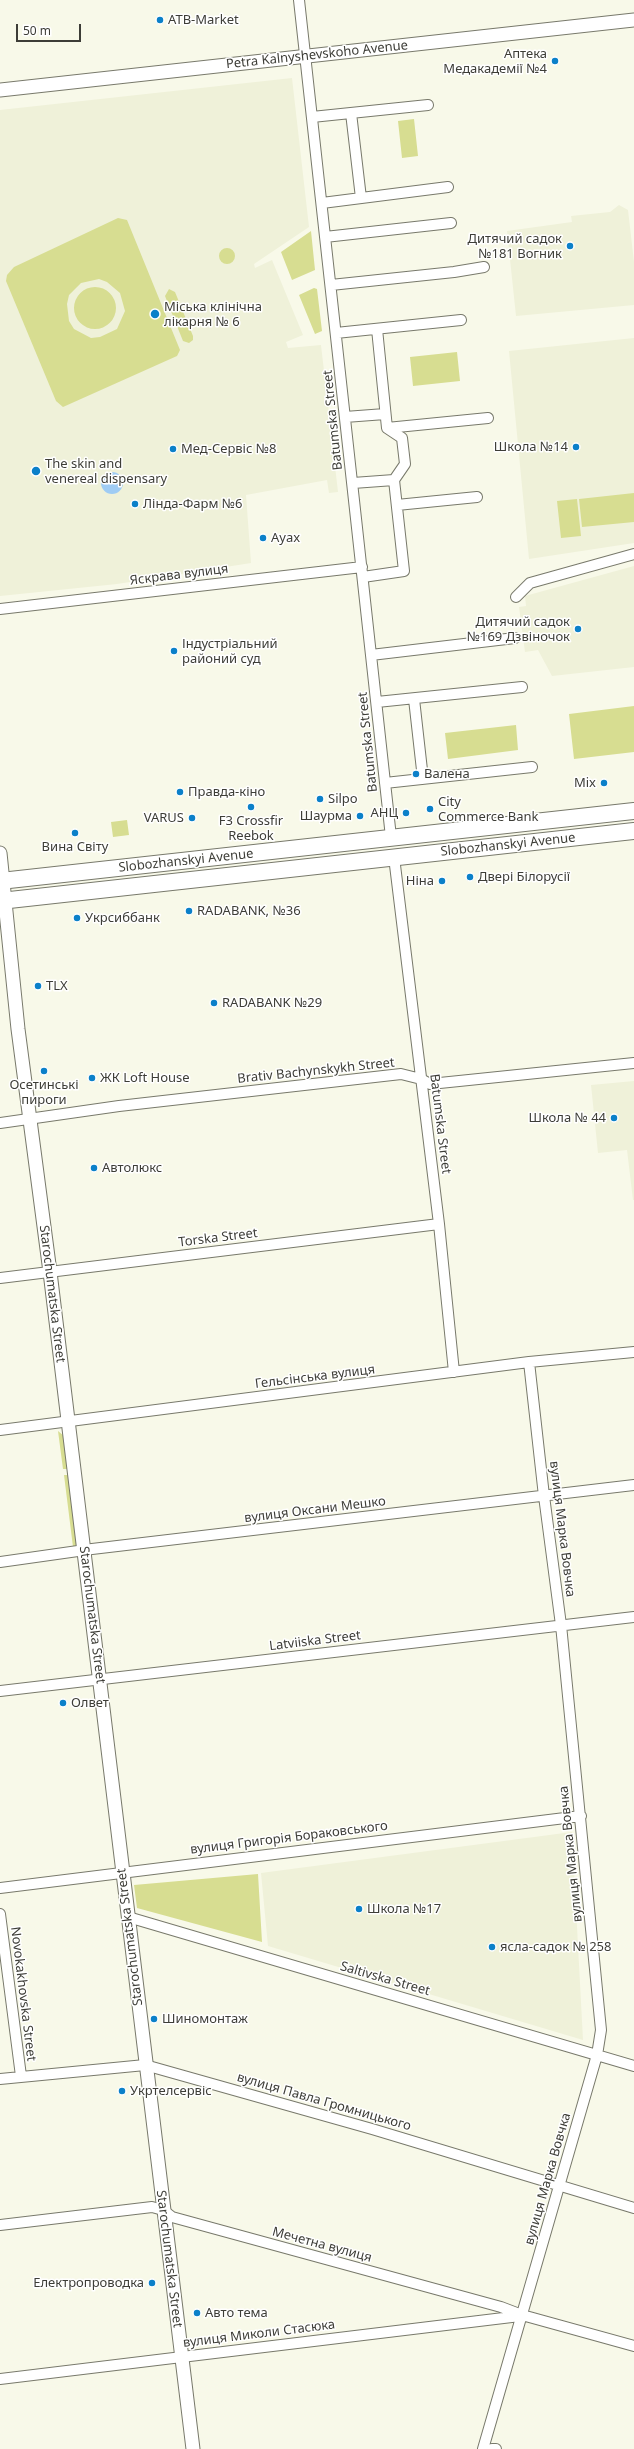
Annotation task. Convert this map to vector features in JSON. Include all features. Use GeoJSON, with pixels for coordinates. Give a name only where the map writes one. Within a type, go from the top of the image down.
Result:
{"type":"FeatureCollection","features":[{"type":"Feature","properties":{"kind":"main road","name":"Slobozhanskyi Avenue"},"geometry":{"type":"LineString","coordinates":[[1,881],[634,810]]}},
{"type":"Feature","properties":{"kind":"main road","name":"Slobozhanskyi Avenue"},"geometry":{"type":"LineString","coordinates":[[2,900],[634,831]]}},
{"type":"Feature","properties":{"kind":"street","name":"Batumska Street"},"geometry":{"type":"LineString","coordinates":[[299,0],[391,837]]}},
{"type":"Feature","properties":{"kind":"street","name":"Petra Kalnyshevskoho Avenue"},"geometry":{"type":"LineString","coordinates":[[0,90],[634,20]]}},
{"type":"Feature","properties":{"kind":"street"},"geometry":{"type":"LineString","coordinates":[[312,117],[428,105]]}},
{"type":"Feature","properties":{"kind":"street"},"geometry":{"type":"LineString","coordinates":[[351,113],[361,198]]}},
{"type":"Feature","properties":{"kind":"street"},"geometry":{"type":"LineString","coordinates":[[322,203],[448,187]]}},
{"type":"Feature","properties":{"kind":"street"},"geometry":{"type":"LineString","coordinates":[[326,237],[451,222]]}},
{"type":"Feature","properties":{"kind":"street"},"geometry":{"type":"LineString","coordinates":[[331,285],[454,272],[484,267]]}},
{"type":"Feature","properties":{"kind":"street"},"geometry":{"type":"LineString","coordinates":[[336,333],[461,320]]}},
{"type":"Feature","properties":{"kind":"street"},"geometry":{"type":"LineString","coordinates":[[377,329],[387,428]]}},
{"type":"Feature","properties":{"kind":"street"},"geometry":{"type":"LineString","coordinates":[[346,417],[386,414]]}},
{"type":"Feature","properties":{"kind":"street"},"geometry":{"type":"LineString","coordinates":[[387,428],[488,418]]}},
{"type":"Feature","properties":{"kind":"street"},"geometry":{"type":"LineString","coordinates":[[387,428],[402,438],[405,464],[394,480],[397,505],[477,497]]}},
{"type":"Feature","properties":{"kind":"street"},"geometry":{"type":"LineString","coordinates":[[353,483],[394,480]]}},
{"type":"Feature","properties":{"kind":"street","name":"Яскрава вулиця"},"geometry":{"type":"LineString","coordinates":[[0,609],[362,572],[404,571],[397,505]]}},
{"type":"Feature","properties":{"kind":"street"},"geometry":{"type":"LineString","coordinates":[[516,597],[530,583],[634,554]]}},
{"type":"Feature","properties":{"kind":"street"},"geometry":{"type":"LineString","coordinates":[[371,655],[515,638]]}},
{"type":"Feature","properties":{"kind":"street"},"geometry":{"type":"LineString","coordinates":[[377,702],[522,687]]}},
{"type":"Feature","properties":{"kind":"street"},"geometry":{"type":"LineString","coordinates":[[414,698],[423,779]]}},
{"type":"Feature","properties":{"kind":"street"},"geometry":{"type":"LineString","coordinates":[[385,783],[532,767]]}},
{"type":"Feature","properties":{"kind":"street","name":"Starochumatska Street"},"geometry":{"type":"LineString","coordinates":[[0,853],[2,900],[50,1272],[145,2065],[193,2449]]}},
{"type":"Feature","properties":{"kind":"street","name":"Batumska Street"},"geometry":{"type":"LineString","coordinates":[[394,856],[439,1224],[454,1372]]}},
{"type":"Feature","properties":{"kind":"street","name":"Brativ Bachynskykh Street"},"geometry":{"type":"LineString","coordinates":[[0,1123],[119,1106],[402,1074],[421,1079],[430,1084],[634,1063]]}},
{"type":"Feature","properties":{"kind":"street","name":"Torska Street"},"geometry":{"type":"LineString","coordinates":[[0,1278],[439,1224]]}},
{"type":"Feature","properties":{"kind":"street","name":"Гельсінська вулиця"},"geometry":{"type":"LineString","coordinates":[[0,1430],[529,1362],[634,1352]]}},
{"type":"Feature","properties":{"kind":"street","name":"вулиця Марка Вовчка"},"geometry":{"type":"LineString","coordinates":[[483,2449],[597,2054],[601,2030],[561,1625],[544,1496],[529,1362]]}},
{"type":"Feature","properties":{"kind":"street","name":"вулиця Оксани Мешко"},"geometry":{"type":"LineString","coordinates":[[0,1562],[84,1550],[634,1485]]}},
{"type":"Feature","properties":{"kind":"street","name":"Latviiska Street"},"geometry":{"type":"LineString","coordinates":[[0,1691],[634,1617]]}},
{"type":"Feature","properties":{"kind":"street","name":"вулиця Григорія Бораковського"},"geometry":{"type":"LineString","coordinates":[[0,1888],[581,1816]]}},
{"type":"Feature","properties":{"kind":"street","name":"Novokakhovska Street"},"geometry":{"type":"LineString","coordinates":[[0,1914],[21,2076]]}},
{"type":"Feature","properties":{"kind":"street","name":"Saltivska Street"},"geometry":{"type":"LineString","coordinates":[[128,1917],[634,2066]]}},
{"type":"Feature","properties":{"kind":"street","name":"вулиця Павла Громницького"},"geometry":{"type":"LineString","coordinates":[[0,2079],[145,2065],[372,2129],[558,2187],[634,2208]]}},
{"type":"Feature","properties":{"kind":"street","name":"Мечетна вулиця"},"geometry":{"type":"LineString","coordinates":[[0,2225],[152,2207],[163,2210],[172,2218],[501,2307],[522,2315],[634,2346]]}},
{"type":"Feature","properties":{"kind":"street","name":"вулиця Миколи Стасюка"},"geometry":{"type":"LineString","coordinates":[[0,2379],[522,2315]]}},
{"type":"Feature","properties":{"kind":"shaded area","name":"Міська клінічна лікарня № 6"},"geometry":{"type":"Polygon","coordinates":[[[292,78],[309,227],[254,264],[255,268],[272,260],[303,335],[286,342],[288,348],[321,345],[338,492],[329,493],[327,480],[246,495],[251,563],[117,584],[0,596],[0,110],[292,78]]]}},
{"type":"Feature","properties":{"kind":"shaded area","name":"Дитячий садок №181 Вогник"},"geometry":{"type":"Polygon","coordinates":[[[619,205],[628,210],[634,262],[634,305],[516,316],[507,231],[572,222],[571,216],[610,212],[619,205]]]}},
{"type":"Feature","properties":{"kind":"shaded area","name":"Школа №14"},"geometry":{"type":"Polygon","coordinates":[[[634,338],[634,543],[529,559],[509,351],[634,338]]]}},
{"type":"Feature","properties":{"kind":"shaded area","name":"Дитячий садок №169 Дзвіночок"},"geometry":{"type":"Polygon","coordinates":[[[634,566],[634,667],[552,676],[538,650],[525,652],[519,607],[526,606],[525,596],[634,566]]]}},
{"type":"Feature","properties":{"kind":"shaded area","name":"Школа № 44"},"geometry":{"type":"Polygon","coordinates":[[[634,1081],[633,1200],[627,1150],[598,1153],[591,1085],[634,1081]]]}},
{"type":"Feature","properties":{"kind":"shaded area"},"geometry":{"type":"Polygon","coordinates":[[[572,1832],[583,2040],[268,1946],[261,1873],[572,1832]]]}},
{"type":"Feature","properties":{"kind":"green space"},"geometry":{"type":"Polygon","coordinates":[[[414,119],[418,156],[402,158],[398,121],[414,119]]]}},
{"type":"Feature","properties":{"kind":"green space"},"geometry":{"type":"Polygon","coordinates":[[[118,218],[127,220],[180,350],[177,356],[63,407],[56,401],[6,281],[7,275],[14,267],[118,218]],[[99,279],[81,283],[69,295],[67,304],[69,321],[74,329],[91,338],[100,337],[117,329],[125,311],[120,293],[107,282],[99,279]]]}},
{"type":"Feature","properties":{"kind":"green space"},"geometry":{"type":"Polygon","coordinates":[[[311,231],[315,270],[292,280],[281,252],[311,231]]]}},
{"type":"Feature","properties":{"kind":"green space"},"geometry":{"type":"Polygon","coordinates":[[[227,248],[233,250],[235,256],[233,262],[227,264],[221,262],[219,256],[221,250],[227,248]]]}},
{"type":"Feature","properties":{"kind":"green space"},"geometry":{"type":"Polygon","coordinates":[[[91,287],[99,287],[107,290],[113,296],[116,308],[113,320],[107,326],[99,329],[91,329],[83,326],[77,320],[74,312],[74,304],[77,296],[83,290],[91,287]]]}},
{"type":"Feature","properties":{"kind":"green space"},"geometry":{"type":"Polygon","coordinates":[[[314,288],[317,289],[322,331],[315,334],[299,295],[314,288]]]}},
{"type":"Feature","properties":{"kind":"green space"},"geometry":{"type":"Polygon","coordinates":[[[169,289],[175,292],[193,336],[193,340],[189,343],[183,341],[165,296],[169,289]]]}},
{"type":"Feature","properties":{"kind":"green space"},"geometry":{"type":"Polygon","coordinates":[[[457,352],[460,381],[413,386],[410,357],[457,352]]]}},
{"type":"Feature","properties":{"kind":"green space"},"geometry":{"type":"Polygon","coordinates":[[[634,493],[634,522],[582,527],[579,499],[634,493]]]}},
{"type":"Feature","properties":{"kind":"green space"},"geometry":{"type":"Polygon","coordinates":[[[577,499],[581,536],[561,538],[557,501],[577,499]]]}},
{"type":"Feature","properties":{"kind":"green space"},"geometry":{"type":"Polygon","coordinates":[[[634,706],[634,752],[574,759],[569,714],[634,706]]]}},
{"type":"Feature","properties":{"kind":"green space"},"geometry":{"type":"Polygon","coordinates":[[[516,725],[518,750],[448,759],[445,733],[516,725]]]}},
{"type":"Feature","properties":{"kind":"green space"},"geometry":{"type":"Polygon","coordinates":[[[127,820],[129,835],[113,837],[111,822],[127,820]]]}},
{"type":"Feature","properties":{"kind":"green space"},"geometry":{"type":"Polygon","coordinates":[[[58,1431],[64,1436],[68,1469],[63,1469],[58,1431]]]}},
{"type":"Feature","properties":{"kind":"green space"},"geometry":{"type":"Polygon","coordinates":[[[64,1475],[70,1475],[77,1544],[73,1547],[64,1475]]]}},
{"type":"Feature","properties":{"kind":"green space"},"geometry":{"type":"Polygon","coordinates":[[[258,1874],[262,1942],[137,1908],[134,1885],[258,1874]]]}},
{"type":"Feature","properties":{"kind":"water"},"geometry":{"type":"Polygon","coordinates":[[[112,472],[120,475],[123,483],[120,491],[112,494],[104,491],[101,483],[104,475],[112,472]]]}},
{"type":"Feature","properties":{"kind":"place","name":"ATB-Market"},"geometry":{"type":"Point","coordinates":[160,20]}},
{"type":"Feature","properties":{"kind":"place","name":"Аптека Медакадемії №4"},"geometry":{"type":"Point","coordinates":[555,61]}},
{"type":"Feature","properties":{"kind":"place","name":"Дитячий садок №181 Вогник"},"geometry":{"type":"Point","coordinates":[570,246]}},
{"type":"Feature","properties":{"kind":"place","name":"Міська клінічна лікарня № 6"},"geometry":{"type":"Point","coordinates":[155,314]}},
{"type":"Feature","properties":{"kind":"place","name":"Школа №14"},"geometry":{"type":"Point","coordinates":[576,447]}},
{"type":"Feature","properties":{"kind":"place","name":"Мед-Сервіс №8"},"geometry":{"type":"Point","coordinates":[173,449]}},
{"type":"Feature","properties":{"kind":"place","name":"The skin and venereal dispensary"},"geometry":{"type":"Point","coordinates":[36,471]}},
{"type":"Feature","properties":{"kind":"place","name":"Лінда-Фарм №6"},"geometry":{"type":"Point","coordinates":[135,504]}},
{"type":"Feature","properties":{"kind":"place","name":"Ayax"},"geometry":{"type":"Point","coordinates":[263,538]}},
{"type":"Feature","properties":{"kind":"place","name":"Дитячий садок №169 Дзвіночок"},"geometry":{"type":"Point","coordinates":[578,629]}},
{"type":"Feature","properties":{"kind":"place","name":"Індустріальний районий суд"},"geometry":{"type":"Point","coordinates":[174,651]}},
{"type":"Feature","properties":{"kind":"place","name":"Валена"},"geometry":{"type":"Point","coordinates":[416,774]}},
{"type":"Feature","properties":{"kind":"place","name":"Mix"},"geometry":{"type":"Point","coordinates":[604,783]}},
{"type":"Feature","properties":{"kind":"place","name":"Правда-кіно"},"geometry":{"type":"Point","coordinates":[180,792]}},
{"type":"Feature","properties":{"kind":"place","name":"Silpo"},"geometry":{"type":"Point","coordinates":[320,799]}},
{"type":"Feature","properties":{"kind":"place","name":"F3 Crossfir Reebok"},"geometry":{"type":"Point","coordinates":[251,807]}},
{"type":"Feature","properties":{"kind":"place","name":"City Commerce Bank"},"geometry":{"type":"Point","coordinates":[430,809]}},
{"type":"Feature","properties":{"kind":"place","name":"АНЦ"},"geometry":{"type":"Point","coordinates":[406,813]}},
{"type":"Feature","properties":{"kind":"place","name":"Шаурма"},"geometry":{"type":"Point","coordinates":[360,816]}},
{"type":"Feature","properties":{"kind":"place","name":"VARUS"},"geometry":{"type":"Point","coordinates":[192,818]}},
{"type":"Feature","properties":{"kind":"place","name":"Вина Світу"},"geometry":{"type":"Point","coordinates":[75,833]}},
{"type":"Feature","properties":{"kind":"place","name":"Двері Білорусії"},"geometry":{"type":"Point","coordinates":[470,877]}},
{"type":"Feature","properties":{"kind":"place","name":"Ніна"},"geometry":{"type":"Point","coordinates":[442,881]}},
{"type":"Feature","properties":{"kind":"place","name":"RADABANK, №36"},"geometry":{"type":"Point","coordinates":[189,911]}},
{"type":"Feature","properties":{"kind":"place","name":"Укрсиббанк"},"geometry":{"type":"Point","coordinates":[77,918]}},
{"type":"Feature","properties":{"kind":"place","name":"TLX"},"geometry":{"type":"Point","coordinates":[38,986]}},
{"type":"Feature","properties":{"kind":"place","name":"RADABANK №29"},"geometry":{"type":"Point","coordinates":[214,1003]}},
{"type":"Feature","properties":{"kind":"place","name":"Осетинські пироги"},"geometry":{"type":"Point","coordinates":[44,1071]}},
{"type":"Feature","properties":{"kind":"place","name":"ЖК Loft House"},"geometry":{"type":"Point","coordinates":[92,1078]}},
{"type":"Feature","properties":{"kind":"place","name":"Школа № 44"},"geometry":{"type":"Point","coordinates":[614,1118]}},
{"type":"Feature","properties":{"kind":"place","name":"Автолюкс"},"geometry":{"type":"Point","coordinates":[94,1168]}},
{"type":"Feature","properties":{"kind":"place","name":"Олвет"},"geometry":{"type":"Point","coordinates":[63,1703]}},
{"type":"Feature","properties":{"kind":"place","name":"Школа №17"},"geometry":{"type":"Point","coordinates":[359,1909]}},
{"type":"Feature","properties":{"kind":"place","name":"ясла-садок № 258"},"geometry":{"type":"Point","coordinates":[492,1947]}},
{"type":"Feature","properties":{"kind":"place","name":"Шиномонтаж"},"geometry":{"type":"Point","coordinates":[154,2019]}},
{"type":"Feature","properties":{"kind":"place","name":"Укртелсервіс"},"geometry":{"type":"Point","coordinates":[122,2091]}},
{"type":"Feature","properties":{"kind":"place","name":"Електропроводка"},"geometry":{"type":"Point","coordinates":[152,2283]}},
{"type":"Feature","properties":{"kind":"place","name":"Авто тема"},"geometry":{"type":"Point","coordinates":[197,2313]}}]}
